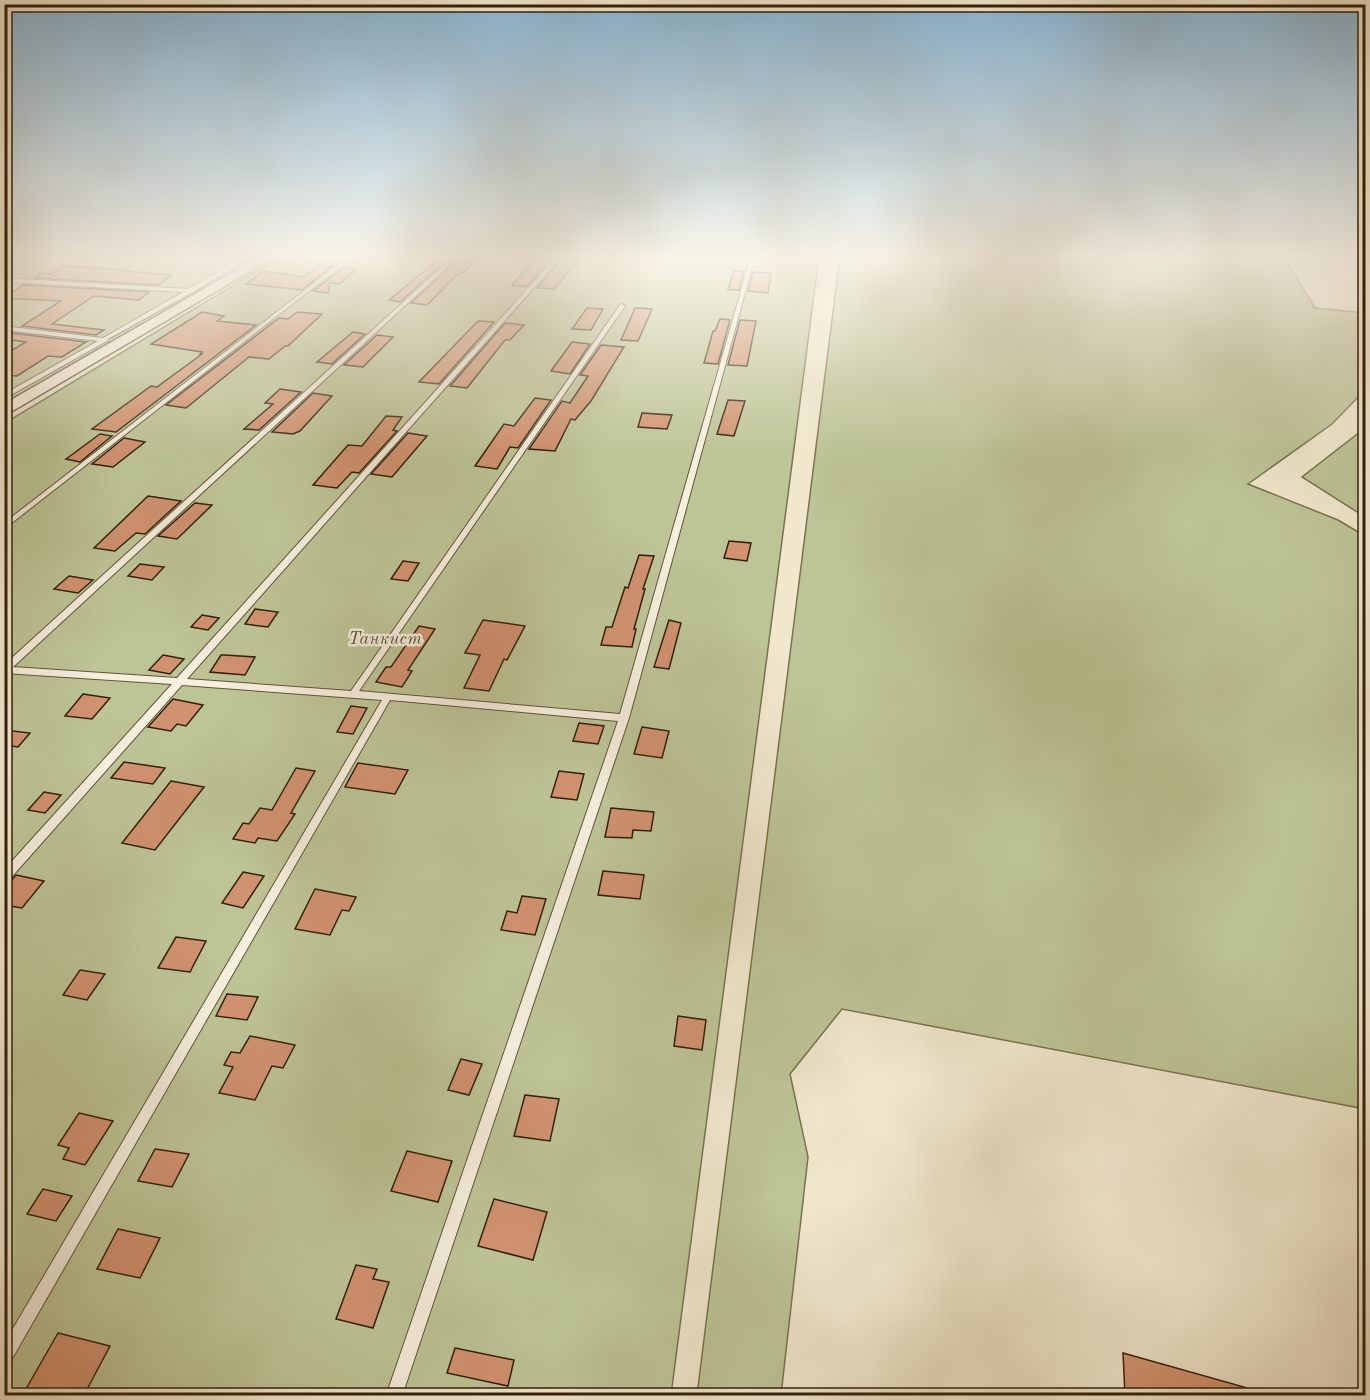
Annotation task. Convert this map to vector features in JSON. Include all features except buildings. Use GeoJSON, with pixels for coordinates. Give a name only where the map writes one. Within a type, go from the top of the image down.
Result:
{"type":"FeatureCollection","features":[{"type":"Feature","properties":{"kind":"street"},"geometry":{"type":"LineString","coordinates":[[4,411],[158,321]]}},
{"type":"Feature","properties":{"kind":"lane"},"geometry":{"type":"LineString","coordinates":[[4,397],[137,321]]}},
{"type":"Feature","properties":{"kind":"lane"},"geometry":{"type":"LineString","coordinates":[[4,527],[268,321]]}},
{"type":"Feature","properties":{"kind":"lane"},"geometry":{"type":"LineString","coordinates":[[5,669],[385,321]]}},
{"type":"Feature","properties":{"kind":"lane"},"geometry":{"type":"LineString","coordinates":[[4,878],[501,321]]}},
{"type":"Feature","properties":{"kind":"lane"},"geometry":{"type":"LineString","coordinates":[[353,694],[611,321]]}},
{"type":"Feature","properties":{"kind":"lane"},"geometry":{"type":"LineString","coordinates":[[394,1395],[624,717],[735,321]]}},
{"type":"Feature","properties":{"kind":"lane"},"geometry":{"type":"LineString","coordinates":[[4,328],[105,340],[125,340]]}},
{"type":"Feature","properties":{"kind":"lane"},"geometry":{"type":"LineString","coordinates":[[4,388],[18,389]]}},
{"type":"Feature","properties":{"kind":"lane"},"geometry":{"type":"LineString","coordinates":[[5,669],[353,694],[624,717]]}},
{"type":"Feature","properties":{"kind":"lane"},"geometry":{"type":"LineString","coordinates":[[4,1359],[387,698]]}},
{"type":"Feature","properties":{"kind":"green space"},"geometry":{"type":"Polygon","coordinates":[[[5,321],[149,321],[5,405],[5,321]]]}},
{"type":"Feature","properties":{"kind":"green space","name":"Танкист"},"geometry":{"type":"Polygon","coordinates":[[[174,321],[811,321],[671,1395],[5,1396],[5,423],[174,321]]]}},
{"type":"Feature","properties":{"kind":"green space"},"geometry":{"type":"Polygon","coordinates":[[[832,321],[1365,321],[1365,390],[1332,424],[1248,484],[1338,520],[1365,536],[1365,1109],[842,1009],[790,1074],[808,1157],[781,1395],[697,1395],[832,321]]]}},
{"type":"Feature","properties":{"kind":"green space"},"geometry":{"type":"Polygon","coordinates":[[[1365,428],[1365,517],[1302,477],[1365,428]]]}}]}
